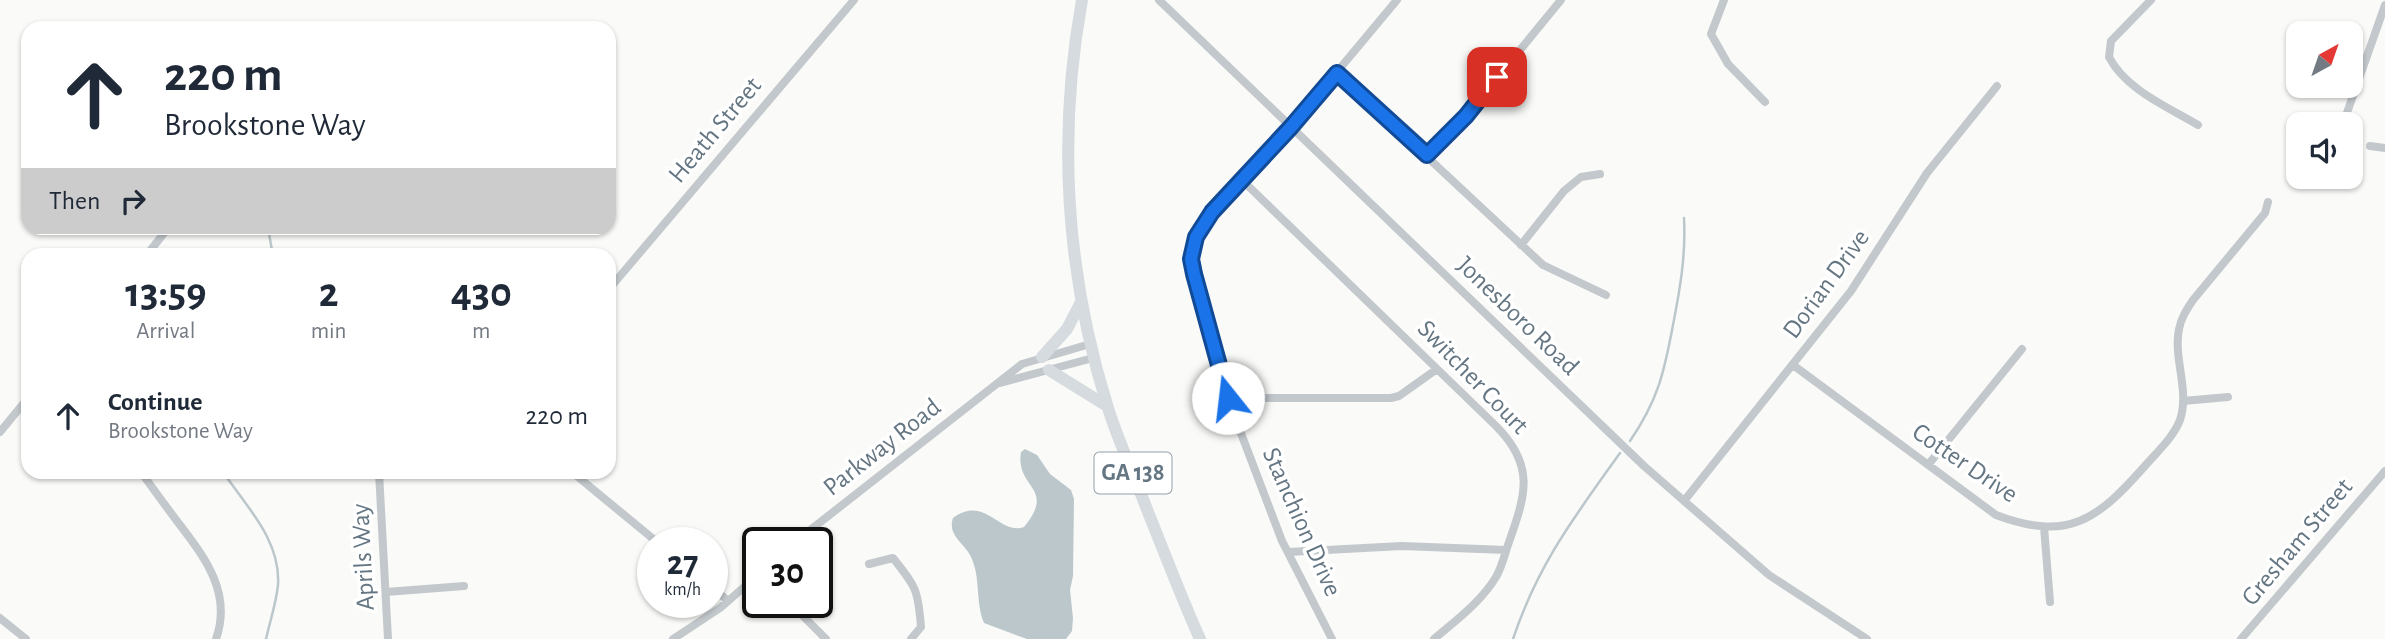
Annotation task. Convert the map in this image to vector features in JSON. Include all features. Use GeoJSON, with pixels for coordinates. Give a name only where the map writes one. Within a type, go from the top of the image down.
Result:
{"type":"FeatureCollection","features":[{"type":"Feature","properties":{"kind":"main road","name":"GA 138"},"geometry":{"type":"LineString","coordinates":[[1082,0],[1073,49],[1067,159],[1069,214],[1081,302],[1107,405],[1200,639]]}},
{"type":"Feature","properties":{"kind":"main road"},"geometry":{"type":"LineString","coordinates":[[1042,357],[1067,329],[1081,302]]}},
{"type":"Feature","properties":{"kind":"main road"},"geometry":{"type":"LineString","coordinates":[[1049,370],[1107,405]]}},
{"type":"Feature","properties":{"kind":"street","name":"Heath Street"},"geometry":{"type":"LineString","coordinates":[[616,281],[854,0]]}},
{"type":"Feature","properties":{"kind":"street","name":"Jonesboro Road"},"geometry":{"type":"LineString","coordinates":[[1159,0],[1684,501],[1769,575],[1867,639]]}},
{"type":"Feature","properties":{"kind":"street","name":"Stanchion Drive"},"geometry":{"type":"LineString","coordinates":[[1332,639],[1288,552],[1228,398],[1191,259],[1196,237],[1204,222],[1291,127],[1397,0]]}},
{"type":"Feature","properties":{"kind":"street"},"geometry":{"type":"LineString","coordinates":[[1427,155],[1466,116],[1560,0]]}},
{"type":"Feature","properties":{"kind":"street"},"geometry":{"type":"LineString","coordinates":[[1724,0],[1711,34],[1728,64],[1765,102]]}},
{"type":"Feature","properties":{"kind":"street"},"geometry":{"type":"LineString","coordinates":[[2151,0],[2111,41],[2109,57],[2124,78],[2140,91],[2198,125]]}},
{"type":"Feature","properties":{"kind":"street"},"geometry":{"type":"LineString","coordinates":[[2347,112],[2385,5]]}},
{"type":"Feature","properties":{"kind":"street"},"geometry":{"type":"LineString","coordinates":[[1337,73],[1543,265],[1606,295]]}},
{"type":"Feature","properties":{"kind":"street","name":"Dorian Drive"},"geometry":{"type":"LineString","coordinates":[[1684,501],[1852,291],[1927,173],[1997,86]]}},
{"type":"Feature","properties":{"kind":"street"},"geometry":{"type":"LineString","coordinates":[[2370,146],[2385,148]]}},
{"type":"Feature","properties":{"kind":"street"},"geometry":{"type":"LineString","coordinates":[[1521,245],[1564,191],[1581,177],[1600,174]]}},
{"type":"Feature","properties":{"kind":"street","name":"Switcher Court"},"geometry":{"type":"LineString","coordinates":[[1242,180],[1508,439],[1520,457],[1524,493],[1497,576],[1485,592],[1434,639]]}},
{"type":"Feature","properties":{"kind":"street","name":"Cotter Drive"},"geometry":{"type":"LineString","coordinates":[[1793,365],[1996,515],[2018,523],[2044,527],[2063,526],[2085,520],[2117,498],[2171,437],[2180,420],[2183,401],[2178,342],[2183,315],[2265,213],[2268,202]]}},
{"type":"Feature","properties":{"kind":"street","name":"Parkway Road"},"geometry":{"type":"LineString","coordinates":[[814,527],[1022,364],[1090,344]]}},
{"type":"Feature","properties":{"kind":"street"},"geometry":{"type":"LineString","coordinates":[[1928,465],[2022,349]]}},
{"type":"Feature","properties":{"kind":"street","name":"Parkway Road"},"geometry":{"type":"LineString","coordinates":[[994,385],[1093,358]]}},
{"type":"Feature","properties":{"kind":"street"},"geometry":{"type":"LineString","coordinates":[[1228,398],[1391,398],[1399,396],[1437,369]]}},
{"type":"Feature","properties":{"kind":"street"},"geometry":{"type":"LineString","coordinates":[[2183,401],[2228,397]]}},
{"type":"Feature","properties":{"kind":"street"},"geometry":{"type":"LineString","coordinates":[[0,432],[21,406]]}},
{"type":"Feature","properties":{"kind":"street","name":"Gresham Street"},"geometry":{"type":"LineString","coordinates":[[2241,639],[2385,471]]}},
{"type":"Feature","properties":{"kind":"street"},"geometry":{"type":"LineString","coordinates":[[146,479],[212,571],[221,601],[216,639]]}},
{"type":"Feature","properties":{"kind":"street","name":"Aprils Way"},"geometry":{"type":"LineString","coordinates":[[379,479],[388,639]]}},
{"type":"Feature","properties":{"kind":"street"},"geometry":{"type":"LineString","coordinates":[[580,479],[639,527]]}},
{"type":"Feature","properties":{"kind":"street"},"geometry":{"type":"LineString","coordinates":[[2044,527],[2050,602]]}},
{"type":"Feature","properties":{"kind":"street"},"geometry":{"type":"LineString","coordinates":[[1288,552],[1402,547],[1506,550]]}},
{"type":"Feature","properties":{"kind":"street"},"geometry":{"type":"LineString","coordinates":[[869,564],[893,558],[913,583],[919,597],[921,627],[911,639]]}},
{"type":"Feature","properties":{"kind":"street"},"geometry":{"type":"LineString","coordinates":[[386,592],[464,586]]}},
{"type":"Feature","properties":{"kind":"street"},"geometry":{"type":"LineString","coordinates":[[728,601],[742,589]]}},
{"type":"Feature","properties":{"kind":"street"},"geometry":{"type":"LineString","coordinates":[[0,618],[26,639]]}},
{"type":"Feature","properties":{"kind":"street"},"geometry":{"type":"LineString","coordinates":[[673,639],[703,618]]}},
{"type":"Feature","properties":{"kind":"street"},"geometry":{"type":"LineString","coordinates":[[805,618],[826,639]]}},
{"type":"Feature","properties":{"kind":"shaded area"},"geometry":{"type":"Polygon","coordinates":[[[1025,449],[1037,455],[1050,474],[1071,490],[1074,499],[1073,576],[1070,590],[1073,618],[1072,631],[1066,639],[1027,639],[984,623],[974,565],[952,530],[953,518],[964,512],[974,511],[1007,526],[1024,527],[1037,504],[1036,495],[1021,464],[1021,452],[1025,449]]]}},
{"type":"Feature","properties":{"kind":"waterway"},"geometry":{"type":"LineString","coordinates":[[1630,441],[1654,399],[1666,358],[1682,272],[1684,218]]}},
{"type":"Feature","properties":{"kind":"waterway"},"geometry":{"type":"LineString","coordinates":[[269,235],[272,248]]}},
{"type":"Feature","properties":{"kind":"waterway"},"geometry":{"type":"LineString","coordinates":[[1513,639],[1534,587],[1559,541],[1620,453]]}},
{"type":"Feature","properties":{"kind":"waterway"},"geometry":{"type":"LineString","coordinates":[[228,479],[261,525],[274,554],[278,585],[266,639]]}},
{"type":"Feature","properties":{"kind":"route"},"geometry":{"type":"LineString","coordinates":[[1228,398],[1191,259],[1196,237],[1212,212],[1337,73],[1427,155],[1466,116],[1497,77]]}}]}
